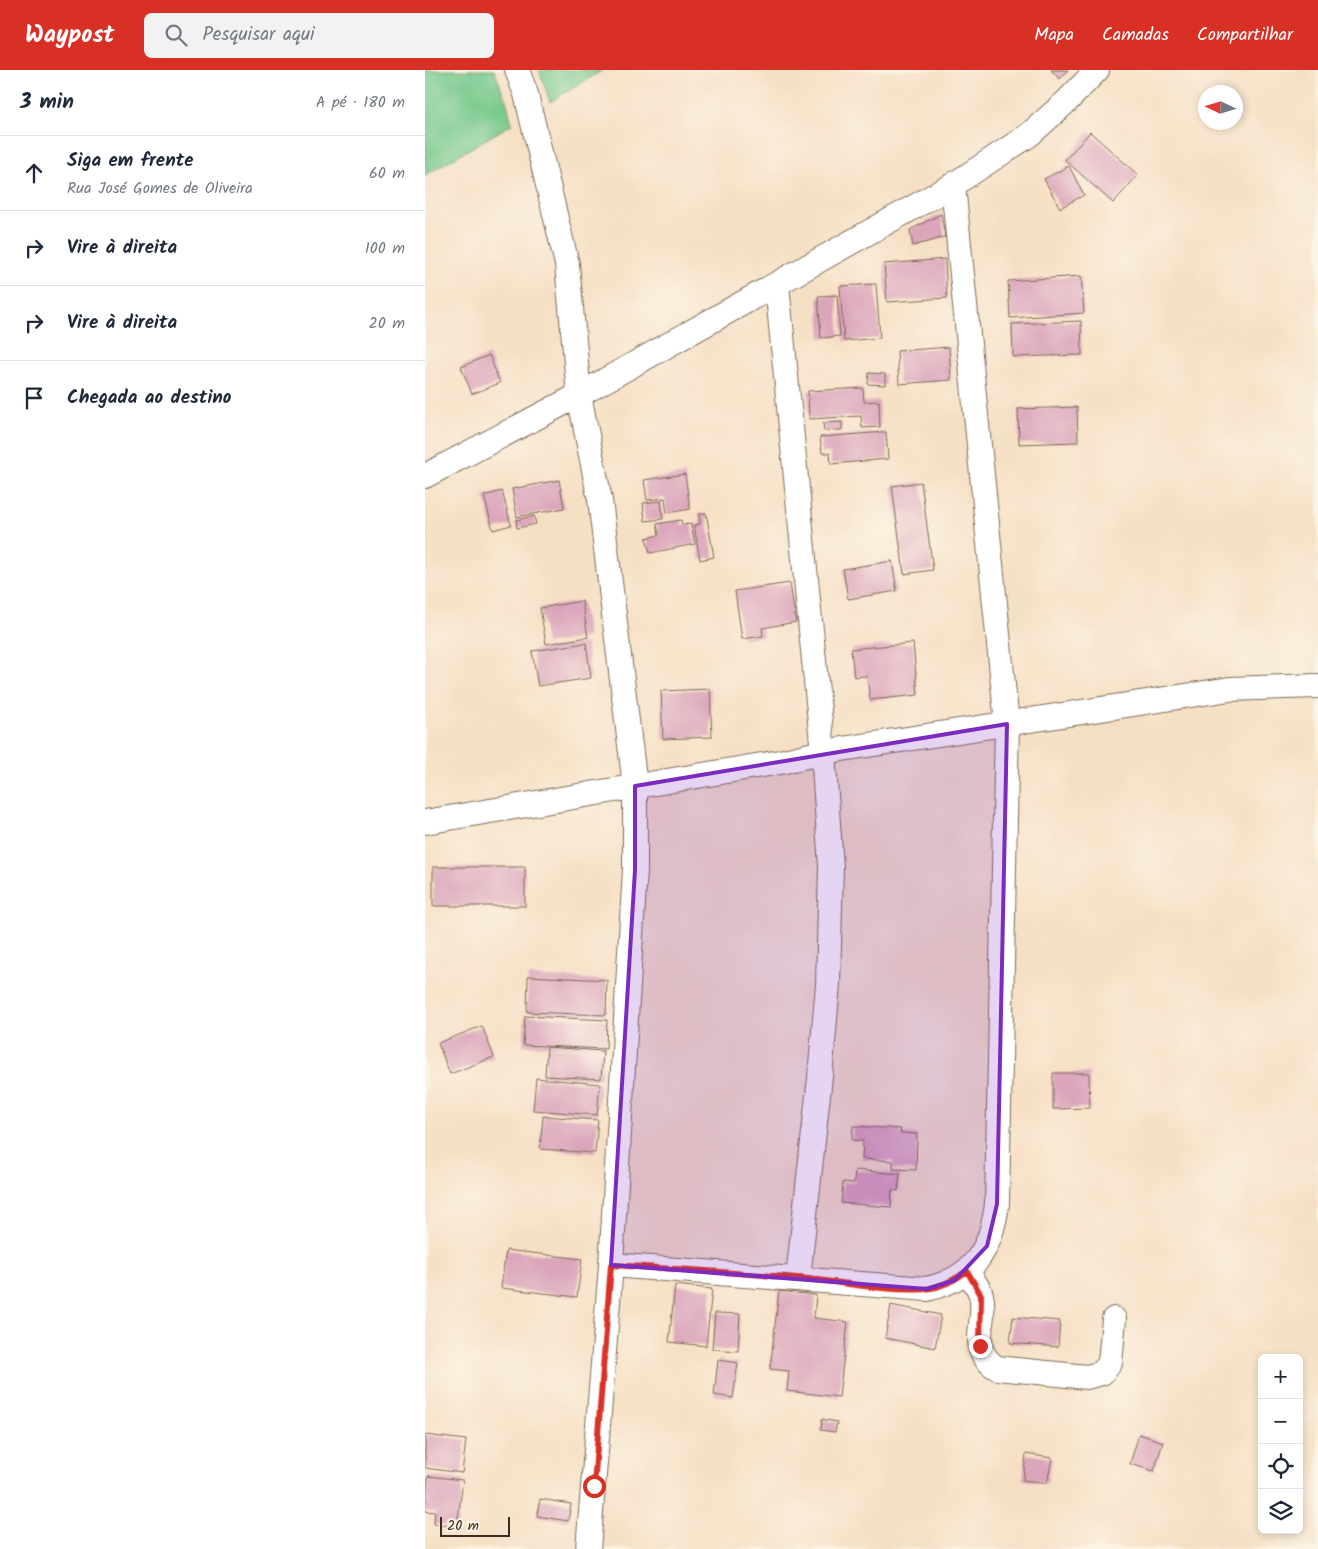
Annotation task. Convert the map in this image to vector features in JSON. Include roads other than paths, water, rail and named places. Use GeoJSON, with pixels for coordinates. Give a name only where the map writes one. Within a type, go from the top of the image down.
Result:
{"type":"FeatureCollection","features":[{"type":"Feature","properties":{"kind":"street"},"geometry":{"type":"LineString","coordinates":[[517,70],[526,94],[567,264],[579,395],[600,500],[635,786],[635,870],[611,1265],[589,1549]]}},
{"type":"Feature","properties":{"kind":"street"},"geometry":{"type":"LineString","coordinates":[[425,476],[579,395],[953,185],[1029,135],[1067,101],[1097,70]]}},
{"type":"Feature","properties":{"kind":"street"},"geometry":{"type":"LineString","coordinates":[[611,1265],[927,1289],[955,1280],[967,1271],[987,1246],[995,1224],[997,1204],[1007,724],[953,185]]}},
{"type":"Feature","properties":{"kind":"street"},"geometry":{"type":"LineString","coordinates":[[777,285],[823,752],[831,867],[827,984],[820,1077],[798,1278]]}},
{"type":"Feature","properties":{"kind":"street"},"geometry":{"type":"LineString","coordinates":[[425,822],[823,752],[1230,689],[1318,686]]}},
{"type":"Feature","properties":{"kind":"street"},"geometry":{"type":"LineString","coordinates":[[967,1271],[981,1295],[980,1346],[985,1360],[997,1368],[1087,1377],[1102,1373],[1110,1363],[1114,1319]]}}]}
